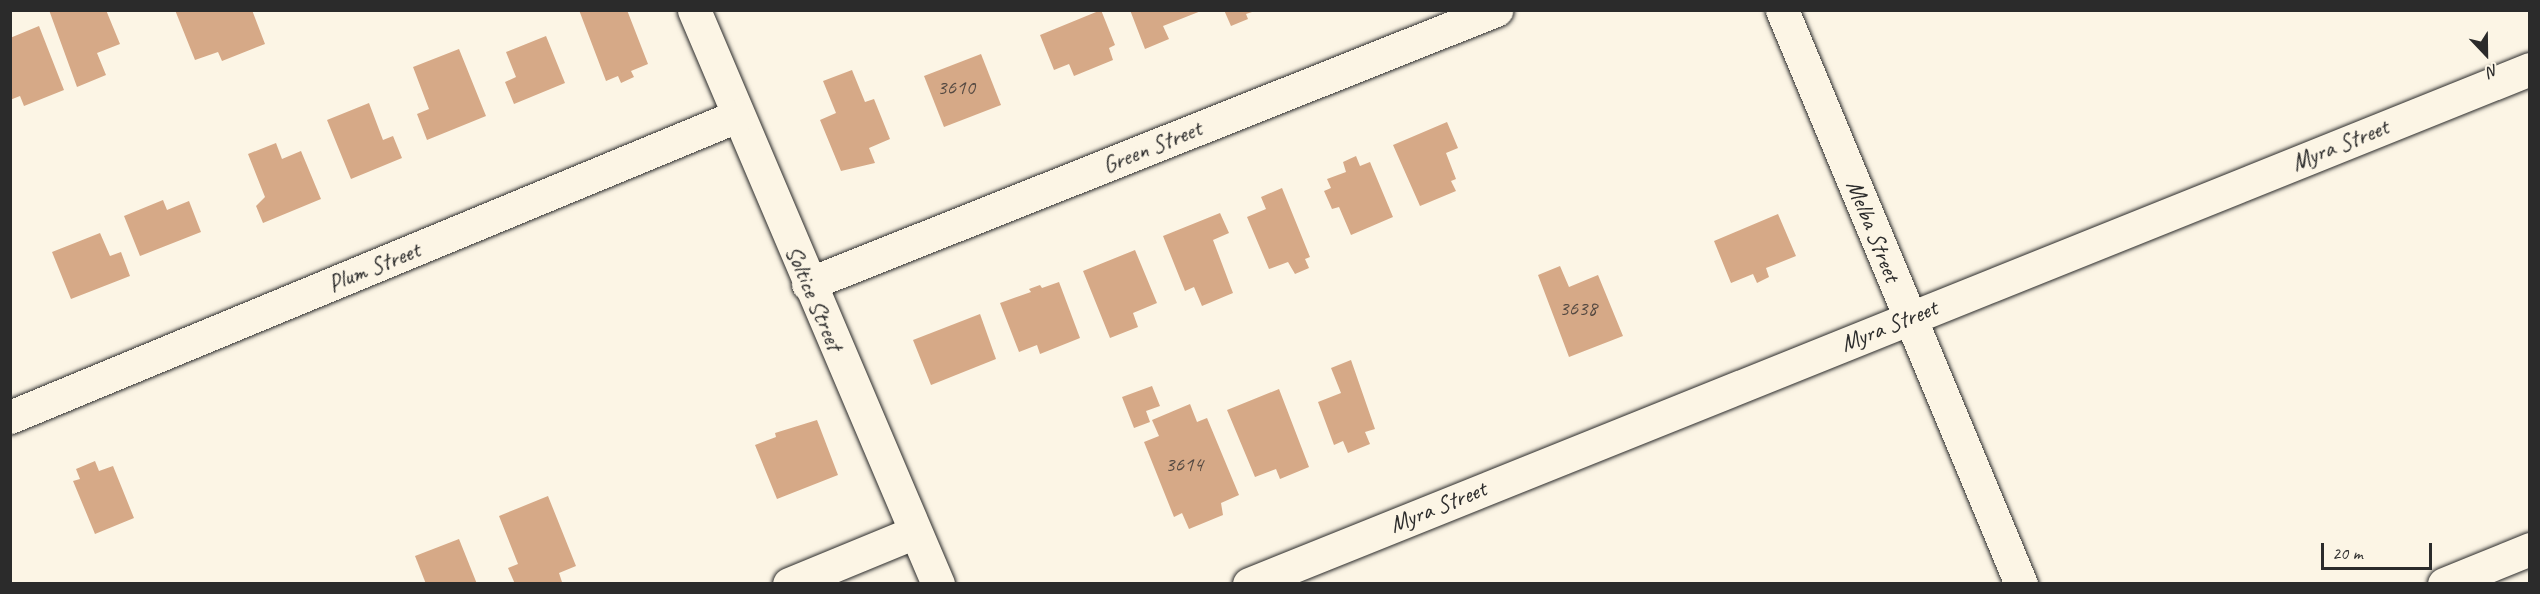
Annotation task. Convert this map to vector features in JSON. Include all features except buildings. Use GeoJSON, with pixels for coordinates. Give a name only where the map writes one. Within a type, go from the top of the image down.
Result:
{"type":"FeatureCollection","features":[{"type":"Feature","properties":{"kind":"street","name":"Soltice Street"},"geometry":{"type":"LineString","coordinates":[[694,10],[913,533],[938,584]]}},
{"type":"Feature","properties":{"kind":"street","name":"Green Street"},"geometry":{"type":"LineString","coordinates":[[808,284],[1496,10]]}},
{"type":"Feature","properties":{"kind":"street","name":"Melba Street"},"geometry":{"type":"LineString","coordinates":[[1782,10],[2020,584]]}},
{"type":"Feature","properties":{"kind":"street","name":"Myra Street"},"geometry":{"type":"LineString","coordinates":[[1249,584],[2529,69]]}},
{"type":"Feature","properties":{"kind":"street","name":"Plum Street"},"geometry":{"type":"LineString","coordinates":[[10,417],[737,116]]}},
{"type":"Feature","properties":{"kind":"street"},"geometry":{"type":"LineString","coordinates":[[789,584],[913,533]]}},
{"type":"Feature","properties":{"kind":"street"},"geometry":{"type":"LineString","coordinates":[[2444,584],[2529,549]]}}]}
